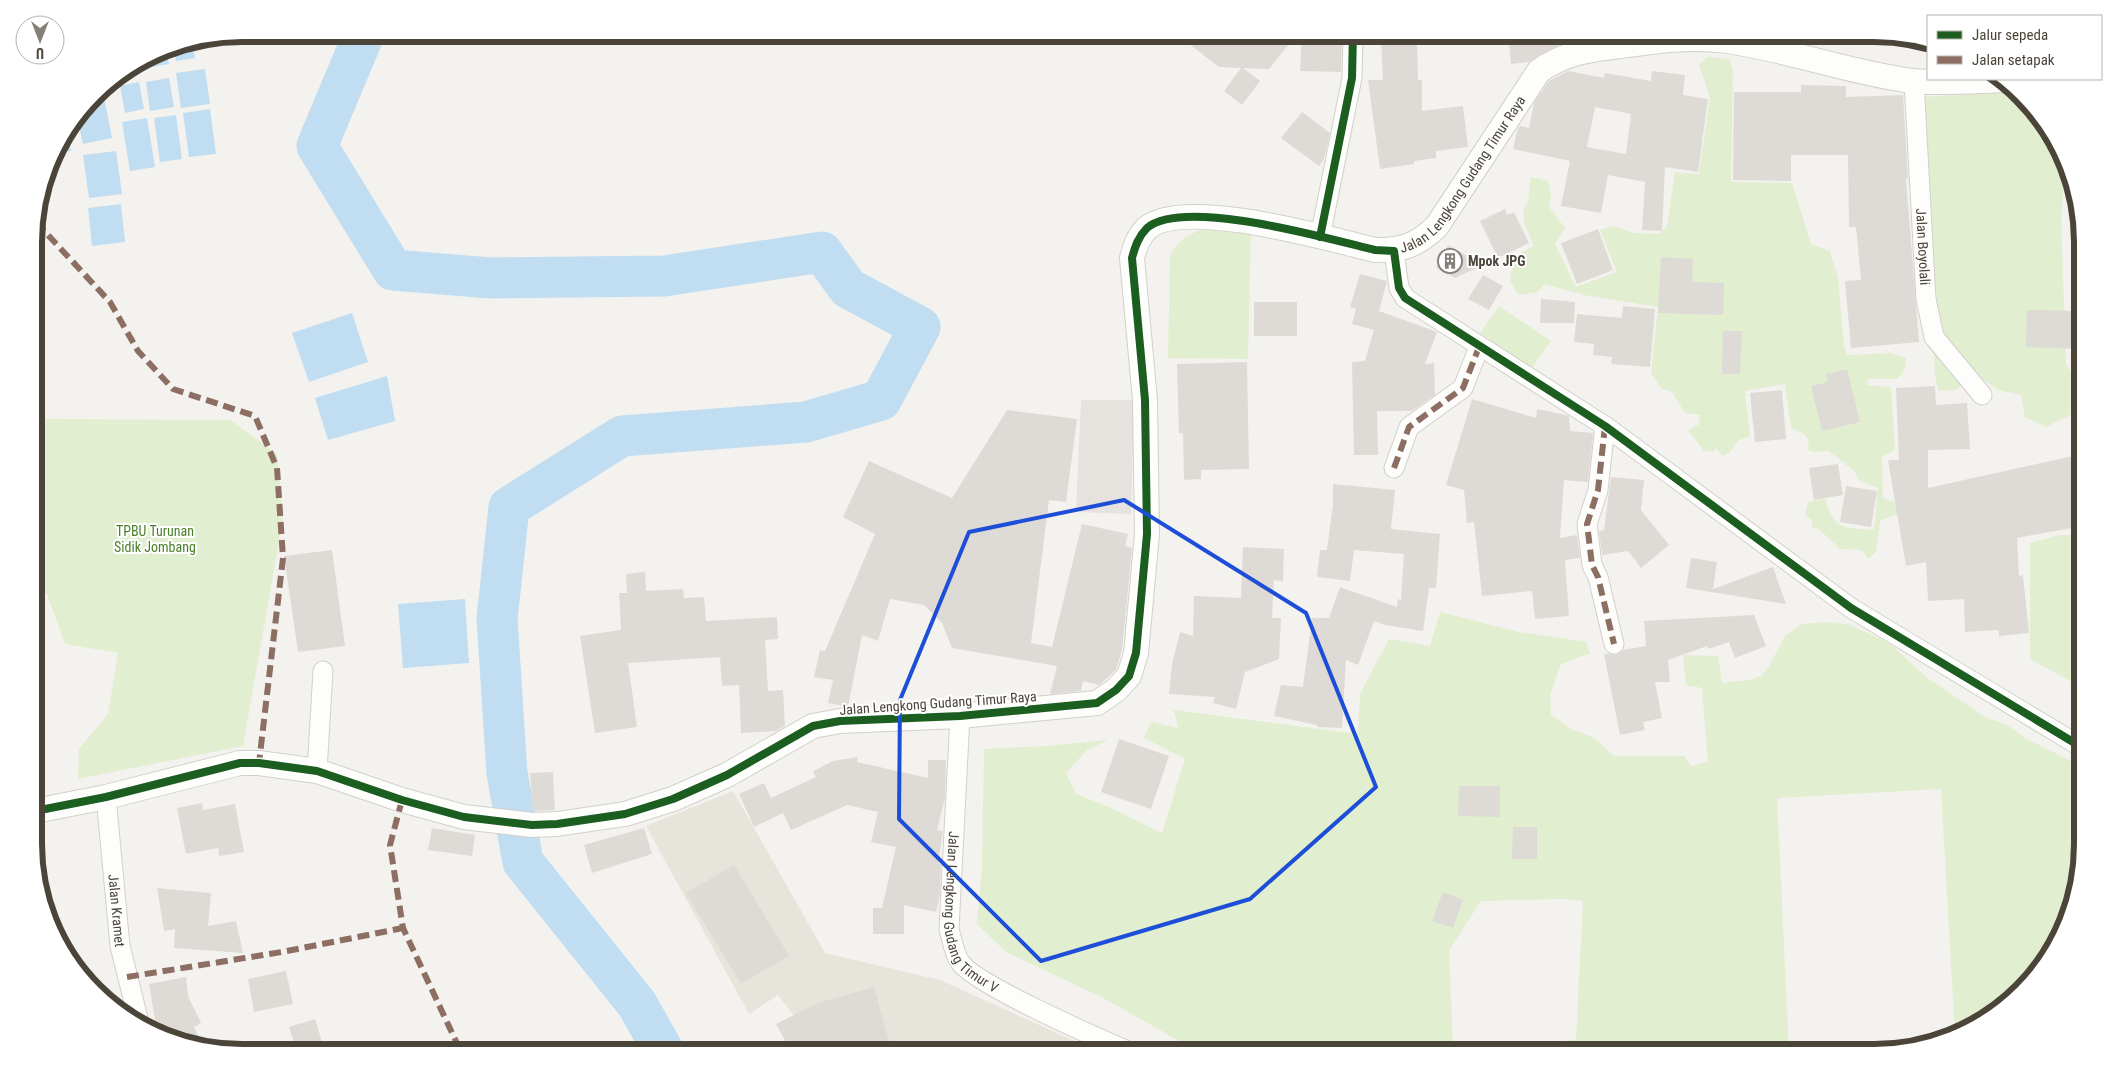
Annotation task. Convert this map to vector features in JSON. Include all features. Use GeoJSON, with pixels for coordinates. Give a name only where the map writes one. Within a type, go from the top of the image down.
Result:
{"type":"FeatureCollection","features":[{"type":"Feature","properties":{"kind":"street"},"geometry":{"type":"LineString","coordinates":[[1320,237],[1352,78],[1353,42]]}},
{"type":"Feature","properties":{"kind":"street","name":"Jalan Lengkong Gudang Timur Raya"},"geometry":{"type":"LineString","coordinates":[[42,810],[106,797],[240,764],[259,763],[317,771],[402,800],[464,817],[532,825],[593,820],[625,814],[673,798],[727,774],[813,726],[840,721],[960,716],[1098,703],[1116,690],[1129,676],[1136,653],[1148,515],[1146,400],[1132,258],[1137,241],[1148,228],[1168,219],[1197,216],[1235,219],[1375,250],[1394,251],[1407,248],[1425,238],[1437,226],[1539,71],[1555,60],[1594,49],[1649,42]]}},
{"type":"Feature","properties":{"kind":"street","name":"Jalan Lengkong Gudang Timur Raya"},"geometry":{"type":"LineString","coordinates":[[1731,42],[1778,50],[1832,65],[1914,81],[1992,80]]}},
{"type":"Feature","properties":{"kind":"street","name":"Jalan Boyolali"},"geometry":{"type":"LineString","coordinates":[[1914,81],[1926,299],[1929,320],[1934,337],[1982,395]]}},
{"type":"Feature","properties":{"kind":"street"},"geometry":{"type":"LineString","coordinates":[[1394,251],[1399,288],[1405,298],[1605,426],[1851,608],[2074,743]]}},
{"type":"Feature","properties":{"kind":"street"},"geometry":{"type":"LineString","coordinates":[[1394,468],[1409,427],[1463,388],[1479,347]]}},
{"type":"Feature","properties":{"kind":"street"},"geometry":{"type":"LineString","coordinates":[[1605,426],[1598,490],[1587,524],[1592,565],[1598,577],[1614,644]]}},
{"type":"Feature","properties":{"kind":"street"},"geometry":{"type":"LineString","coordinates":[[317,771],[323,671]]}},
{"type":"Feature","properties":{"kind":"street","name":"Jalan Lengkong Gudang Timur V"},"geometry":{"type":"LineString","coordinates":[[960,716],[949,929],[960,963],[985,982],[1112,1044]]}},
{"type":"Feature","properties":{"kind":"street","name":"Jalan Kramet"},"geometry":{"type":"LineString","coordinates":[[106,797],[120,946],[137,1013]]}},
{"type":"Feature","properties":{"kind":"highlighted area"},"geometry":{"type":"Polygon","coordinates":[[[1124,500],[1306,613],[1376,787],[1250,899],[1041,961],[899,819],[900,700],[969,532],[1124,500]]]}},
{"type":"Feature","properties":{"kind":"shaded area"},"geometry":{"type":"Polygon","coordinates":[[[1081,400],[1134,400],[1131,514],[1076,512],[1081,400]]]}},
{"type":"Feature","properties":{"kind":"shaded area"},"geometry":{"type":"Polygon","coordinates":[[[733,791],[825,953],[940,980],[1081,1044],[813,1044],[809,1035],[778,995],[749,1014],[646,826],[733,791]]]}},
{"type":"Feature","properties":{"kind":"green space"},"geometry":{"type":"Polygon","coordinates":[[[1707,57],[1729,59],[1733,70],[1731,182],[1792,183],[1811,244],[1830,251],[1838,279],[1844,345],[1847,355],[1891,353],[1906,358],[1904,371],[1897,379],[1868,379],[1867,385],[1891,387],[1895,450],[1882,456],[1883,498],[1918,511],[1894,515],[1880,521],[1876,552],[1868,559],[1862,550],[1840,549],[1819,529],[1812,527],[1812,520],[1805,515],[1808,502],[1825,499],[1837,523],[1848,528],[1874,530],[1878,488],[1859,480],[1854,471],[1829,451],[1812,452],[1807,449],[1809,441],[1804,434],[1791,428],[1785,384],[1745,391],[1750,437],[1739,440],[1729,453],[1722,456],[1716,448],[1713,452],[1704,451],[1688,430],[1698,425],[1700,415],[1685,413],[1672,392],[1662,389],[1651,373],[1658,307],[1584,295],[1545,284],[1537,292],[1518,295],[1510,280],[1514,256],[1534,246],[1524,223],[1523,210],[1528,202],[1531,177],[1548,181],[1551,197],[1549,207],[1565,228],[1555,244],[1576,287],[1617,272],[1600,230],[1613,226],[1634,233],[1659,234],[1667,226],[1675,172],[1699,174],[1710,97],[1699,65],[1707,57]]]}},
{"type":"Feature","properties":{"kind":"green space"},"geometry":{"type":"Polygon","coordinates":[[[2007,93],[2041,131],[2054,154],[2064,178],[2061,218],[2066,364],[2074,376],[2074,413],[2046,427],[2025,417],[2021,395],[1998,390],[1977,375],[1955,390],[1938,391],[1935,376],[1920,97],[2007,93]]]}},
{"type":"Feature","properties":{"kind":"green space"},"geometry":{"type":"Polygon","coordinates":[[[1216,225],[1251,228],[1248,359],[1168,358],[1170,256],[1183,239],[1195,232],[1216,225]]]}},
{"type":"Feature","properties":{"kind":"green space"},"geometry":{"type":"Polygon","coordinates":[[[1499,306],[1551,341],[1532,368],[1480,333],[1499,306]]]}},
{"type":"Feature","properties":{"kind":"green space","name":"TPBU Turunan Sidik Jombang"},"geometry":{"type":"Polygon","coordinates":[[[42,419],[230,420],[277,454],[283,518],[243,746],[78,779],[79,749],[108,714],[118,653],[65,644],[47,594],[42,594],[42,419]]]}},
{"type":"Feature","properties":{"kind":"green space"},"geometry":{"type":"Polygon","coordinates":[[[2060,535],[2074,535],[2074,683],[2030,659],[2030,543],[2060,535]]]}},
{"type":"Feature","properties":{"kind":"green space"},"geometry":{"type":"Polygon","coordinates":[[[1440,612],[1519,632],[1586,642],[1590,653],[1561,664],[1550,695],[1551,715],[1571,729],[1595,738],[1614,756],[1684,756],[1691,766],[1708,761],[1702,688],[1686,685],[1683,655],[1718,656],[1722,683],[1750,680],[1761,676],[1769,666],[1785,636],[1801,624],[1830,622],[1850,625],[1881,639],[1895,648],[1926,677],[1985,717],[2007,725],[2025,738],[2074,762],[2073,869],[2068,895],[2054,932],[2041,955],[2016,985],[1986,1010],[1955,1027],[1941,789],[1777,798],[1789,1044],[1514,1044],[1576,1040],[1583,901],[1563,899],[1481,901],[1449,950],[1453,1044],[1185,1044],[1103,998],[1006,952],[977,924],[982,867],[984,749],[1108,740],[1087,750],[1066,773],[1076,794],[1109,807],[1162,833],[1185,759],[1144,738],[1151,722],[1178,728],[1174,710],[1358,734],[1360,694],[1389,639],[1430,646],[1440,612]]]}},
{"type":"Feature","properties":{"kind":"water"},"geometry":{"type":"Polygon","coordinates":[[[194,48],[195,58],[176,61],[175,54],[194,48]]]}},
{"type":"Feature","properties":{"kind":"water"},"geometry":{"type":"Polygon","coordinates":[[[168,57],[169,64],[145,68],[154,63],[168,57]]]}},
{"type":"Feature","properties":{"kind":"water"},"geometry":{"type":"Polygon","coordinates":[[[205,69],[210,104],[181,108],[176,73],[205,69]]]}},
{"type":"Feature","properties":{"kind":"water"},"geometry":{"type":"Polygon","coordinates":[[[169,78],[174,107],[150,111],[146,82],[169,78]]]}},
{"type":"Feature","properties":{"kind":"water"},"geometry":{"type":"Polygon","coordinates":[[[139,82],[144,109],[125,113],[120,86],[139,82]]]}},
{"type":"Feature","properties":{"kind":"water"},"geometry":{"type":"Polygon","coordinates":[[[104,98],[112,138],[83,144],[79,127],[104,98]]]}},
{"type":"Feature","properties":{"kind":"water"},"geometry":{"type":"Polygon","coordinates":[[[210,109],[216,154],[189,157],[183,113],[210,109]]]}},
{"type":"Feature","properties":{"kind":"water"},"geometry":{"type":"Polygon","coordinates":[[[176,115],[182,159],[160,162],[154,118],[176,115]]]}},
{"type":"Feature","properties":{"kind":"water"},"geometry":{"type":"Polygon","coordinates":[[[147,118],[155,167],[130,171],[122,122],[147,118]]]}},
{"type":"Feature","properties":{"kind":"water"},"geometry":{"type":"Polygon","coordinates":[[[70,142],[71,151],[64,152],[70,142]]]}},
{"type":"Feature","properties":{"kind":"water"},"geometry":{"type":"Polygon","coordinates":[[[116,151],[122,194],[89,198],[83,155],[116,151]]]}},
{"type":"Feature","properties":{"kind":"water"},"geometry":{"type":"Polygon","coordinates":[[[121,204],[125,242],[92,246],[88,208],[121,204]]]}},
{"type":"Feature","properties":{"kind":"water"},"geometry":{"type":"Polygon","coordinates":[[[352,313],[368,362],[309,382],[292,333],[352,313]]]}},
{"type":"Feature","properties":{"kind":"water"},"geometry":{"type":"Polygon","coordinates":[[[387,376],[395,421],[328,440],[315,398],[387,376]]]}},
{"type":"Feature","properties":{"kind":"water"},"geometry":{"type":"Polygon","coordinates":[[[465,599],[469,663],[403,668],[398,604],[465,599]]]}},
{"type":"Feature","properties":{"kind":"building"},"geometry":{"type":"Polygon","coordinates":[[[1186,42],[1291,42],[1269,69],[1243,68],[1260,81],[1242,105],[1224,91],[1241,68],[1219,67],[1186,42]]]}},
{"type":"Feature","properties":{"kind":"building"},"geometry":{"type":"Polygon","coordinates":[[[1302,42],[1342,42],[1341,72],[1300,71],[1302,42]]]}},
{"type":"Feature","properties":{"kind":"building"},"geometry":{"type":"Polygon","coordinates":[[[1381,42],[1417,42],[1418,80],[1422,80],[1422,111],[1463,106],[1468,147],[1436,151],[1436,158],[1414,161],[1414,164],[1380,169],[1368,80],[1383,80],[1381,42]]]}},
{"type":"Feature","properties":{"kind":"building"},"geometry":{"type":"Polygon","coordinates":[[[1509,42],[1560,42],[1560,44],[1529,62],[1511,64],[1509,42]]]}},
{"type":"Feature","properties":{"kind":"building"},"geometry":{"type":"Polygon","coordinates":[[[1568,71],[1604,78],[1605,73],[1651,81],[1652,71],[1685,75],[1683,95],[1708,99],[1698,172],[1665,167],[1662,231],[1642,230],[1645,182],[1608,175],[1601,213],[1561,206],[1570,161],[1513,149],[1518,128],[1520,126],[1529,128],[1534,103],[1549,81],[1568,71]],[[1595,107],[1587,147],[1626,154],[1631,114],[1595,107]]]}},
{"type":"Feature","properties":{"kind":"building"},"geometry":{"type":"Polygon","coordinates":[[[1801,85],[1846,86],[1846,97],[1903,95],[1908,179],[1906,179],[1919,342],[1851,348],[1845,281],[1861,280],[1856,227],[1849,227],[1848,155],[1791,155],[1791,181],[1733,180],[1734,92],[1801,92],[1801,85]]]}},
{"type":"Feature","properties":{"kind":"building"},"geometry":{"type":"Polygon","coordinates":[[[1302,112],[1330,133],[1324,159],[1319,166],[1281,138],[1302,112]]]}},
{"type":"Feature","properties":{"kind":"building"},"geometry":{"type":"Polygon","coordinates":[[[1505,209],[1507,215],[1514,212],[1529,243],[1498,258],[1480,221],[1505,209]]]}},
{"type":"Feature","properties":{"kind":"building"},"geometry":{"type":"Polygon","coordinates":[[[1598,229],[1613,270],[1577,284],[1561,243],[1598,229]]]}},
{"type":"Feature","properties":{"kind":"building"},"geometry":{"type":"Polygon","coordinates":[[[1448,245],[1483,265],[1455,278],[1436,268],[1448,245]]]}},
{"type":"Feature","properties":{"kind":"building"},"geometry":{"type":"Polygon","coordinates":[[[1661,257],[1693,259],[1692,282],[1724,283],[1723,315],[1658,313],[1661,257]]]}},
{"type":"Feature","properties":{"kind":"building"},"geometry":{"type":"Polygon","coordinates":[[[1360,274],[1387,281],[1379,311],[1437,332],[1425,364],[1434,363],[1435,395],[1412,411],[1377,411],[1378,455],[1354,455],[1352,362],[1365,361],[1374,330],[1352,324],[1356,309],[1350,307],[1360,274]]]}},
{"type":"Feature","properties":{"kind":"building"},"geometry":{"type":"Polygon","coordinates":[[[1483,275],[1503,286],[1489,310],[1468,299],[1483,275]]]}},
{"type":"Feature","properties":{"kind":"building"},"geometry":{"type":"Polygon","coordinates":[[[1541,299],[1575,302],[1574,323],[1540,323],[1541,299]]]}},
{"type":"Feature","properties":{"kind":"building"},"geometry":{"type":"Polygon","coordinates":[[[1254,302],[1297,302],[1297,336],[1254,336],[1254,302]]]}},
{"type":"Feature","properties":{"kind":"building"},"geometry":{"type":"Polygon","coordinates":[[[1623,306],[1655,309],[1650,367],[1611,364],[1612,357],[1593,355],[1594,344],[1574,342],[1577,314],[1622,318],[1623,306]]]}},
{"type":"Feature","properties":{"kind":"building"},"geometry":{"type":"Polygon","coordinates":[[[2027,310],[2074,311],[2074,349],[2026,347],[2027,310]]]}},
{"type":"Feature","properties":{"kind":"building"},"geometry":{"type":"Polygon","coordinates":[[[1723,331],[1742,331],[1740,374],[1722,374],[1723,331]]]}},
{"type":"Feature","properties":{"kind":"building"},"geometry":{"type":"Polygon","coordinates":[[[1247,362],[1249,469],[1201,470],[1201,479],[1184,480],[1183,433],[1179,433],[1177,364],[1247,362]]]}},
{"type":"Feature","properties":{"kind":"building"},"geometry":{"type":"Polygon","coordinates":[[[1847,369],[1860,422],[1822,431],[1811,386],[1828,382],[1826,374],[1847,369]]]}},
{"type":"Feature","properties":{"kind":"building"},"geometry":{"type":"Polygon","coordinates":[[[1935,386],[1936,405],[1967,403],[1970,449],[1928,450],[1928,488],[2073,456],[2074,527],[2017,538],[2019,576],[2023,575],[2029,633],[1999,636],[1999,630],[1965,632],[1964,599],[1928,601],[1926,562],[1906,566],[1888,460],[1899,460],[1896,388],[1935,386]]]}},
{"type":"Feature","properties":{"kind":"building"},"geometry":{"type":"Polygon","coordinates":[[[1782,390],[1786,439],[1755,442],[1750,393],[1782,390]]]}},
{"type":"Feature","properties":{"kind":"building"},"geometry":{"type":"Polygon","coordinates":[[[1472,399],[1536,418],[1537,409],[1566,415],[1569,416],[1570,431],[1593,433],[1588,482],[1564,480],[1560,538],[1577,535],[1580,558],[1565,560],[1569,616],[1535,619],[1532,591],[1482,596],[1474,522],[1467,523],[1464,490],[1446,485],[1472,399]]]}},
{"type":"Feature","properties":{"kind":"building"},"geometry":{"type":"Polygon","coordinates":[[[1007,410],[1077,419],[1066,502],[1049,500],[1031,643],[1052,647],[1082,524],[1128,534],[1125,546],[1132,548],[1122,650],[1116,670],[1099,685],[1083,681],[1081,691],[1050,694],[1057,666],[952,648],[942,623],[924,605],[890,599],[878,641],[862,635],[848,707],[828,703],[833,680],[814,677],[820,650],[825,651],[875,534],[843,517],[869,461],[952,498],[1007,410]]]}},
{"type":"Feature","properties":{"kind":"building"},"geometry":{"type":"Polygon","coordinates":[[[1838,464],[1843,495],[1814,500],[1809,468],[1838,464]]]}},
{"type":"Feature","properties":{"kind":"building"},"geometry":{"type":"Polygon","coordinates":[[[1611,477],[1644,480],[1641,510],[1669,545],[1641,568],[1628,551],[1602,555],[1599,531],[1604,530],[1611,477]]]}},
{"type":"Feature","properties":{"kind":"building"},"geometry":{"type":"Polygon","coordinates":[[[1333,484],[1395,490],[1391,529],[1440,534],[1436,588],[1429,588],[1423,631],[1385,625],[1374,621],[1358,665],[1346,660],[1342,728],[1317,727],[1317,725],[1274,716],[1281,685],[1303,687],[1312,618],[1329,618],[1340,587],[1397,607],[1398,599],[1401,600],[1404,554],[1354,550],[1350,581],[1317,577],[1320,550],[1327,550],[1333,504],[1333,484]]]}},
{"type":"Feature","properties":{"kind":"building"},"geometry":{"type":"Polygon","coordinates":[[[1846,486],[1877,491],[1871,527],[1840,522],[1846,486]]]}},
{"type":"Feature","properties":{"kind":"building"},"geometry":{"type":"Polygon","coordinates":[[[1243,547],[1284,549],[1283,581],[1274,580],[1272,618],[1281,618],[1279,659],[1245,672],[1236,709],[1213,703],[1215,697],[1169,694],[1172,664],[1180,632],[1193,636],[1194,596],[1241,598],[1243,547]]]}},
{"type":"Feature","properties":{"kind":"building"},"geometry":{"type":"Polygon","coordinates":[[[332,550],[345,646],[298,652],[284,556],[332,550]]]}},
{"type":"Feature","properties":{"kind":"building"},"geometry":{"type":"Polygon","coordinates":[[[1691,558],[1717,562],[1713,589],[1773,567],[1786,604],[1686,588],[1691,558]]]}},
{"type":"Feature","properties":{"kind":"building"},"geometry":{"type":"Polygon","coordinates":[[[645,572],[646,591],[683,589],[684,598],[704,597],[706,621],[777,617],[778,639],[765,640],[768,691],[783,690],[785,726],[776,731],[741,733],[739,685],[722,686],[720,657],[628,663],[637,727],[595,733],[580,636],[621,630],[619,593],[627,593],[626,574],[645,572]]]}},
{"type":"Feature","properties":{"kind":"building"},"geometry":{"type":"Polygon","coordinates":[[[1754,615],[1766,646],[1735,658],[1729,642],[1708,649],[1707,646],[1668,660],[1670,682],[1655,682],[1662,718],[1643,722],[1645,730],[1620,735],[1604,654],[1616,655],[1623,650],[1646,646],[1644,621],[1754,615]]]}},
{"type":"Feature","properties":{"kind":"building"},"geometry":{"type":"Polygon","coordinates":[[[1119,739],[1169,756],[1151,809],[1101,792],[1119,739]]]}},
{"type":"Feature","properties":{"kind":"building"},"geometry":{"type":"Polygon","coordinates":[[[858,757],[857,762],[928,778],[928,760],[946,760],[945,798],[937,830],[943,831],[938,863],[941,864],[940,895],[936,912],[904,905],[904,934],[873,934],[873,908],[882,908],[896,847],[871,842],[878,812],[847,805],[791,830],[783,813],[754,827],[739,794],[764,783],[771,798],[816,777],[813,771],[833,761],[858,757]]]}},
{"type":"Feature","properties":{"kind":"building"},"geometry":{"type":"Polygon","coordinates":[[[553,772],[555,810],[533,811],[530,773],[553,772]]]}},
{"type":"Feature","properties":{"kind":"building"},"geometry":{"type":"Polygon","coordinates":[[[1459,786],[1500,786],[1500,817],[1458,816],[1459,786]]]}},
{"type":"Feature","properties":{"kind":"building"},"geometry":{"type":"Polygon","coordinates":[[[202,803],[203,810],[235,804],[244,852],[219,856],[218,848],[186,854],[177,808],[202,803]]]}},
{"type":"Feature","properties":{"kind":"building"},"geometry":{"type":"Polygon","coordinates":[[[1513,827],[1537,827],[1537,859],[1512,859],[1513,827]]]}},
{"type":"Feature","properties":{"kind":"building"},"geometry":{"type":"Polygon","coordinates":[[[432,828],[475,835],[472,856],[428,850],[432,828]]]}},
{"type":"Feature","properties":{"kind":"building"},"geometry":{"type":"Polygon","coordinates":[[[644,828],[652,854],[592,873],[584,845],[644,828]]]}},
{"type":"Feature","properties":{"kind":"building"},"geometry":{"type":"Polygon","coordinates":[[[734,865],[789,956],[741,984],[686,893],[734,865]]]}},
{"type":"Feature","properties":{"kind":"building"},"geometry":{"type":"Polygon","coordinates":[[[157,888],[211,893],[208,926],[236,921],[243,953],[174,948],[175,929],[164,931],[157,888]]]}},
{"type":"Feature","properties":{"kind":"building"},"geometry":{"type":"Polygon","coordinates":[[[1443,892],[1463,900],[1453,928],[1432,921],[1443,892]]]}},
{"type":"Feature","properties":{"kind":"building"},"geometry":{"type":"Polygon","coordinates":[[[286,971],[293,1004],[254,1012],[248,979],[286,971]]]}},
{"type":"Feature","properties":{"kind":"building"},"geometry":{"type":"Polygon","coordinates":[[[186,977],[188,996],[201,1023],[194,1027],[200,1039],[156,1024],[149,984],[186,977]]]}},
{"type":"Feature","properties":{"kind":"building"},"geometry":{"type":"Polygon","coordinates":[[[874,987],[890,1044],[787,1044],[776,1024],[818,1003],[874,987]]]}},
{"type":"Feature","properties":{"kind":"building"},"geometry":{"type":"Polygon","coordinates":[[[315,1019],[323,1044],[294,1044],[289,1027],[315,1019]]]}},
{"type":"Feature","properties":{"kind":"waterway"},"geometry":{"type":"LineString","coordinates":[[361,42],[317,146],[393,270],[491,278],[664,276],[822,252],[848,288],[920,327],[881,400],[806,422],[622,436],[509,507],[497,619],[507,773],[523,862],[637,1004],[660,1044]]}},
{"type":"Feature","properties":{"kind":"marked path"},"geometry":{"type":"LineString","coordinates":[[43,230],[110,302],[138,351],[173,389],[255,416],[277,468],[283,558],[259,763]]}},
{"type":"Feature","properties":{"kind":"marked path"},"geometry":{"type":"LineString","coordinates":[[1394,468],[1409,427],[1463,388],[1479,347]]}},
{"type":"Feature","properties":{"kind":"marked path"},"geometry":{"type":"LineString","coordinates":[[1605,426],[1598,490],[1587,524],[1592,565],[1598,577],[1614,644]]}},
{"type":"Feature","properties":{"kind":"marked path"},"geometry":{"type":"LineString","coordinates":[[402,800],[390,845],[403,928],[457,1044]]}},
{"type":"Feature","properties":{"kind":"marked path"},"geometry":{"type":"LineString","coordinates":[[127,977],[282,952],[403,928]]}},
{"type":"Feature","properties":{"kind":"cycle path"},"geometry":{"type":"LineString","coordinates":[[1320,237],[1352,78],[1353,42]]}},
{"type":"Feature","properties":{"kind":"cycle path"},"geometry":{"type":"LineString","coordinates":[[42,810],[106,797],[240,763],[259,763],[317,771],[402,800],[464,817],[532,825],[557,824],[625,814],[673,799],[727,775],[813,726],[840,721],[960,716],[1097,703],[1116,690],[1129,676],[1136,653],[1147,534],[1145,400],[1132,258],[1139,239],[1147,228],[1166,220],[1192,217],[1223,218],[1258,223],[1375,250],[1394,251],[1399,288],[1405,298],[1605,426],[1851,608],[2074,743]]}},
{"type":"Feature","properties":{"kind":"place","name":"Mpok JPG"},"geometry":{"type":"Point","coordinates":[1450,261]}}]}
